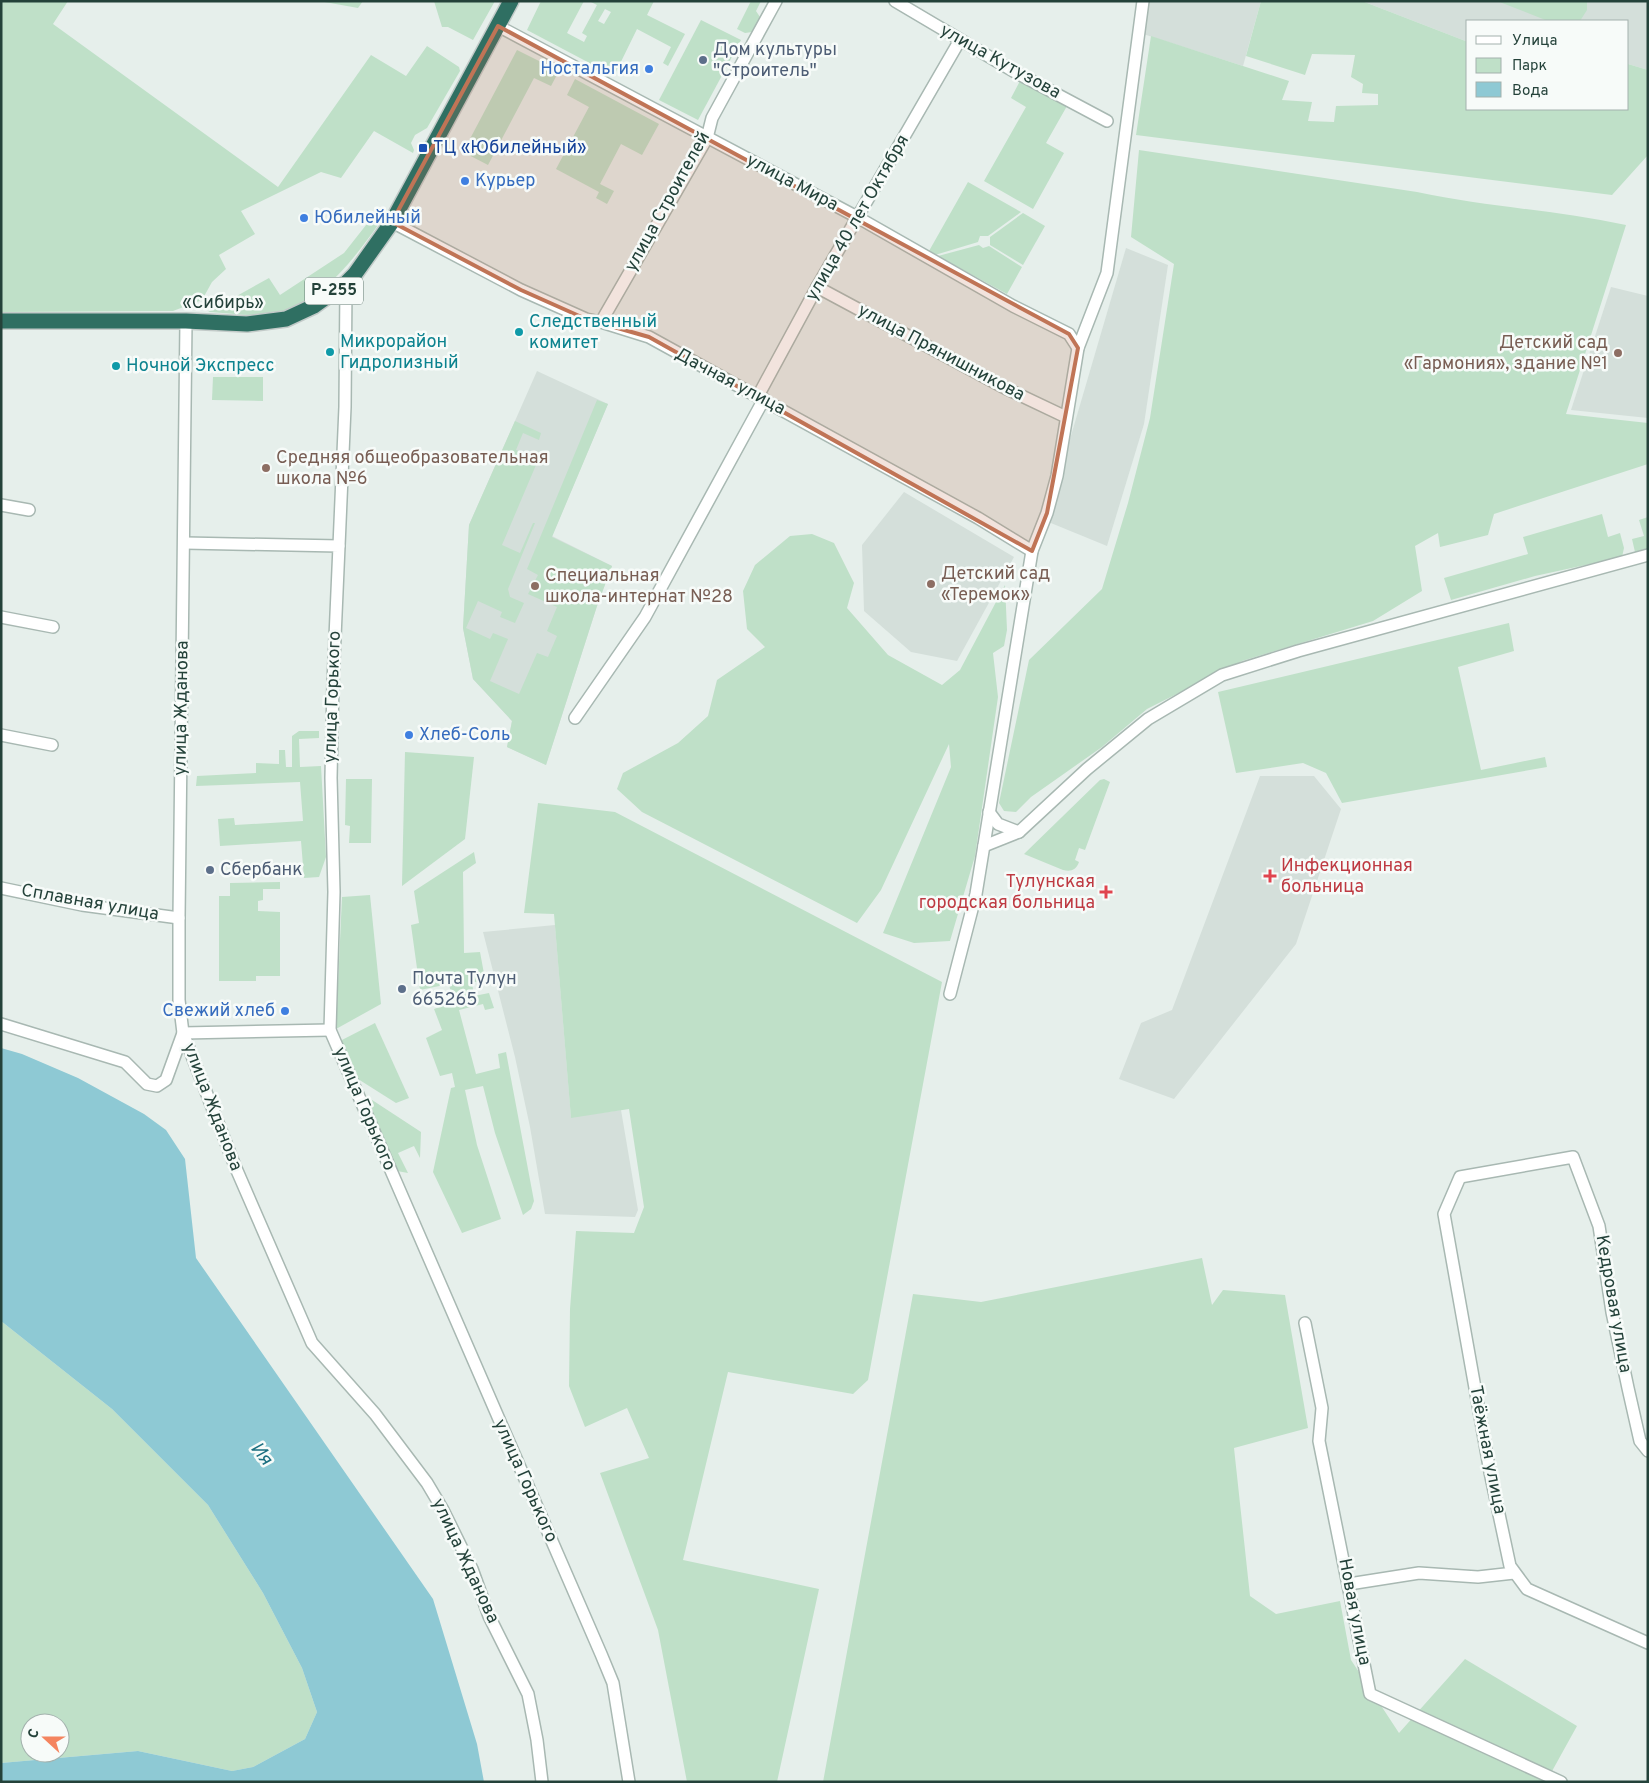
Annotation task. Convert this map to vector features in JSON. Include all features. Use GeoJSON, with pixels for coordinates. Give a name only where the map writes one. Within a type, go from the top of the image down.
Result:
{"type":"FeatureCollection","features":[{"type":"Feature","properties":{"kind":"highway","name":"«Сибирь»"},"geometry":{"type":"LineString","coordinates":[[1,321],[186,321],[248,324],[286,319],[314,306],[346,284],[371,255],[392,222],[511,1]]}},
{"type":"Feature","properties":{"kind":"street","name":"улица Строителей"},"geometry":{"type":"LineString","coordinates":[[601,322],[707,138],[712,118],[776,1]]}},
{"type":"Feature","properties":{"kind":"street","name":"улица Кутузова"},"geometry":{"type":"LineString","coordinates":[[895,1],[960,40],[1107,121]]}},
{"type":"Feature","properties":{"kind":"street"},"geometry":{"type":"LineString","coordinates":[[950,994],[976,894],[1032,551],[1047,513],[1056,476],[1078,348],[1107,273],[1143,1]]}},
{"type":"Feature","properties":{"kind":"street","name":"улица Мира"},"geometry":{"type":"LineString","coordinates":[[498,26],[857,217],[1013,306],[1069,334],[1078,348]]}},
{"type":"Feature","properties":{"kind":"street","name":"улица 40 лет Октября"},"geometry":{"type":"LineString","coordinates":[[575,718],[646,617],[817,287],[960,40]]}},
{"type":"Feature","properties":{"kind":"street","name":"Дачная улица"},"geometry":{"type":"LineString","coordinates":[[392,222],[521,290],[586,319],[649,337],[978,518],[1032,551]]}},
{"type":"Feature","properties":{"kind":"street","name":"улица Горького"},"geometry":{"type":"LineString","coordinates":[[346,284],[345,407],[333,683],[331,778],[334,892],[330,1030],[613,1683],[629,1782]]}},
{"type":"Feature","properties":{"kind":"street","name":"улица Прянишникова"},"geometry":{"type":"LineString","coordinates":[[817,287],[1007,389],[1066,417]]}},
{"type":"Feature","properties":{"kind":"street","name":"улица Жданова"},"geometry":{"type":"LineString","coordinates":[[186,321],[185,543],[179,918],[179,1000],[183,1033],[235,1166],[312,1343],[375,1414],[427,1483],[472,1569],[489,1616],[528,1694],[537,1740],[542,1782]]}},
{"type":"Feature","properties":{"kind":"street"},"geometry":{"type":"LineString","coordinates":[[1,505],[29,510]]}},
{"type":"Feature","properties":{"kind":"street"},"geometry":{"type":"LineString","coordinates":[[185,543],[340,546]]}},
{"type":"Feature","properties":{"kind":"street"},"geometry":{"type":"LineString","coordinates":[[984,846],[1019,832],[1087,769],[1148,719],[1222,675],[1298,651],[1648,555]]}},
{"type":"Feature","properties":{"kind":"street"},"geometry":{"type":"LineString","coordinates":[[1,617],[53,627]]}},
{"type":"Feature","properties":{"kind":"street"},"geometry":{"type":"LineString","coordinates":[[1,735],[52,745]]}},
{"type":"Feature","properties":{"kind":"street"},"geometry":{"type":"LineString","coordinates":[[989,812],[998,824],[1019,832]]}},
{"type":"Feature","properties":{"kind":"street","name":"Сплавная улица"},"geometry":{"type":"LineString","coordinates":[[1,888],[82,905],[179,918]]}},
{"type":"Feature","properties":{"kind":"street"},"geometry":{"type":"LineString","coordinates":[[1,1024],[126,1062],[148,1084],[157,1086],[166,1080],[183,1033],[330,1030]]}},
{"type":"Feature","properties":{"kind":"street","name":"Таёжная улица"},"geometry":{"type":"LineString","coordinates":[[1573,1157],[1460,1177],[1444,1214],[1490,1472],[1508,1556],[1514,1573],[1527,1589],[1648,1643]]}},
{"type":"Feature","properties":{"kind":"street","name":"Кедровая улица"},"geometry":{"type":"LineString","coordinates":[[1573,1157],[1599,1226],[1612,1312],[1628,1388],[1640,1442],[1648,1451]]}},
{"type":"Feature","properties":{"kind":"street","name":"Новая улица"},"geometry":{"type":"LineString","coordinates":[[1305,1323],[1322,1408],[1319,1442],[1370,1694],[1561,1782]]}},
{"type":"Feature","properties":{"kind":"street"},"geometry":{"type":"LineString","coordinates":[[1349,1584],[1419,1573],[1478,1578],[1514,1573]]}},
{"type":"Feature","properties":{"kind":"highlighted area"},"geometry":{"type":"Polygon","coordinates":[[[498,26],[1069,334],[1078,348],[1047,513],[1032,551],[649,337],[586,319],[521,290],[392,222],[498,26]]]}},
{"type":"Feature","properties":{"kind":"shaded area"},"geometry":{"type":"Polygon","coordinates":[[[1149,1],[1261,1],[1243,66],[1140,33],[1149,1]]]}},
{"type":"Feature","properties":{"kind":"shaded area"},"geometry":{"type":"Polygon","coordinates":[[[1362,1],[1648,1],[1648,70],[1629,64],[1629,20],[1466,20],[1466,41],[1362,1]]]}},
{"type":"Feature","properties":{"kind":"shaded area"},"geometry":{"type":"Polygon","coordinates":[[[1126,248],[1168,265],[1144,424],[1107,546],[1046,521],[1126,248]]]}},
{"type":"Feature","properties":{"kind":"shaded area","name":"Детский сад «Гармония», здание №1"},"geometry":{"type":"Polygon","coordinates":[[[1611,287],[1648,296],[1648,418],[1571,410],[1611,287]]]}},
{"type":"Feature","properties":{"kind":"shaded area","name":"Специальная школа-интернат №28"},"geometry":{"type":"Polygon","coordinates":[[[537,371],[608,404],[552,536],[612,566],[597,606],[546,765],[507,747],[512,721],[473,679],[463,628],[469,525],[537,371]]]}},
{"type":"Feature","properties":{"kind":"shaded area","name":"Детский сад «Теремок»"},"geometry":{"type":"Polygon","coordinates":[[[904,492],[1014,557],[957,661],[911,652],[864,611],[862,545],[904,492]]]}},
{"type":"Feature","properties":{"kind":"shaded area","name":"Инфекционная больница"},"geometry":{"type":"Polygon","coordinates":[[[1260,776],[1314,776],[1341,809],[1296,944],[1174,1099],[1119,1079],[1141,1023],[1172,1010],[1260,776]]]}},
{"type":"Feature","properties":{"kind":"shaded area"},"geometry":{"type":"Polygon","coordinates":[[[555,925],[571,1117],[621,1110],[638,1210],[635,1217],[545,1214],[530,1127],[515,1057],[483,932],[555,925]]]}},
{"type":"Feature","properties":{"kind":"green space"},"geometry":{"type":"Polygon","coordinates":[[[1,1],[68,1],[53,24],[278,187],[371,55],[406,76],[427,46],[459,67],[460,71],[427,128],[415,135],[411,143],[414,150],[413,153],[374,131],[341,178],[321,172],[241,211],[255,234],[219,255],[226,269],[212,282],[202,300],[173,311],[1,312],[1,1]]]}},
{"type":"Feature","properties":{"kind":"green space"},"geometry":{"type":"Polygon","coordinates":[[[319,1],[363,1],[358,8],[319,1]]]}},
{"type":"Feature","properties":{"kind":"green space"},"geometry":{"type":"Polygon","coordinates":[[[434,1],[495,1],[473,40],[448,27],[442,27],[434,1]]]}},
{"type":"Feature","properties":{"kind":"green space"},"geometry":{"type":"Polygon","coordinates":[[[541,1],[584,1],[567,33],[584,42],[587,36],[582,33],[597,5],[589,1],[654,1],[647,15],[685,34],[668,66],[663,63],[671,47],[637,29],[614,76],[527,30],[541,1]],[[605,9],[598,21],[604,24],[611,12],[605,9]]]}},
{"type":"Feature","properties":{"kind":"green space"},"geometry":{"type":"Polygon","coordinates":[[[751,1],[761,1],[756,11],[760,17],[752,32],[745,33],[737,29],[751,1]]]}},
{"type":"Feature","properties":{"kind":"green space"},"geometry":{"type":"Polygon","coordinates":[[[1261,1],[1362,1],[1466,41],[1466,110],[1629,110],[1629,64],[1648,70],[1648,155],[1612,195],[1136,135],[1151,36],[1289,81],[1282,100],[1312,102],[1308,121],[1334,122],[1336,106],[1378,105],[1378,94],[1362,93],[1363,84],[1351,77],[1355,55],[1312,54],[1305,75],[1246,56],[1261,1]]]}},
{"type":"Feature","properties":{"kind":"green space"},"geometry":{"type":"Polygon","coordinates":[[[1497,1],[1587,1],[1587,10],[1581,20],[1545,20],[1497,1]]]}},
{"type":"Feature","properties":{"kind":"green space"},"geometry":{"type":"Polygon","coordinates":[[[701,20],[741,40],[698,120],[659,100],[701,20]]]}},
{"type":"Feature","properties":{"kind":"green space"},"geometry":{"type":"Polygon","coordinates":[[[517,50],[559,71],[551,86],[534,78],[488,165],[463,152],[517,50]]]}},
{"type":"Feature","properties":{"kind":"green space"},"geometry":{"type":"Polygon","coordinates":[[[575,79],[659,124],[642,155],[621,144],[600,184],[614,191],[607,204],[596,198],[599,192],[556,169],[589,107],[567,95],[575,79]]]}},
{"type":"Feature","properties":{"kind":"green space"},"geometry":{"type":"Polygon","coordinates":[[[1021,79],[1067,106],[1046,143],[1064,153],[1033,209],[984,181],[1026,107],[1011,98],[1021,79]]]}},
{"type":"Feature","properties":{"kind":"green space"},"geometry":{"type":"Polygon","coordinates":[[[1139,150],[1626,225],[1566,414],[1648,423],[1648,464],[1494,514],[1488,535],[1440,547],[1438,533],[1415,546],[1422,591],[1373,621],[1242,661],[1147,709],[1102,747],[1031,797],[1016,812],[1004,811],[999,803],[1029,660],[1102,589],[1128,503],[1150,418],[1174,264],[1131,237],[1139,150]]]}},
{"type":"Feature","properties":{"kind":"green space"},"geometry":{"type":"Polygon","coordinates":[[[968,182],[1021,212],[988,236],[980,236],[978,242],[935,255],[929,251],[968,182]]]}},
{"type":"Feature","properties":{"kind":"green space"},"geometry":{"type":"Polygon","coordinates":[[[1023,213],[1045,226],[1023,265],[990,245],[990,237],[1023,213]]]}},
{"type":"Feature","properties":{"kind":"green space"},"geometry":{"type":"Polygon","coordinates":[[[370,220],[378,225],[346,267],[319,292],[304,302],[288,310],[264,315],[208,312],[269,278],[280,295],[344,253],[370,220]]]}},
{"type":"Feature","properties":{"kind":"green space"},"geometry":{"type":"Polygon","coordinates":[[[979,245],[983,248],[989,246],[1022,267],[1007,294],[938,256],[979,245]]]}},
{"type":"Feature","properties":{"kind":"green space"},"geometry":{"type":"Polygon","coordinates":[[[213,377],[263,377],[263,401],[212,400],[213,377]]]}},
{"type":"Feature","properties":{"kind":"green space","name":"Специальная школа-интернат №28"},"geometry":{"type":"Polygon","coordinates":[[[597,400],[608,404],[552,537],[612,566],[597,606],[546,765],[507,747],[512,721],[473,679],[463,628],[469,525],[515,421],[541,433],[539,440],[523,433],[516,450],[532,457],[536,465],[502,545],[520,553],[533,523],[535,523],[508,589],[510,597],[524,603],[515,623],[500,617],[502,612],[478,601],[466,628],[490,639],[493,633],[508,639],[490,681],[519,694],[537,653],[548,657],[557,636],[547,631],[557,607],[528,594],[538,575],[527,569],[597,400]]]}},
{"type":"Feature","properties":{"kind":"green space"},"geometry":{"type":"Polygon","coordinates":[[[1602,514],[1608,537],[1620,533],[1624,548],[1622,557],[1535,576],[1451,600],[1444,578],[1528,554],[1523,537],[1602,514]]]}},
{"type":"Feature","properties":{"kind":"green space"},"geometry":{"type":"Polygon","coordinates":[[[1648,517],[1648,548],[1635,552],[1632,539],[1644,536],[1639,520],[1648,517]]]}},
{"type":"Feature","properties":{"kind":"green space"},"geometry":{"type":"Polygon","coordinates":[[[812,534],[834,543],[854,583],[847,608],[888,655],[942,685],[960,670],[1005,585],[1007,630],[1004,646],[993,653],[998,697],[975,856],[950,941],[914,943],[883,933],[951,767],[949,744],[881,890],[857,923],[642,812],[617,789],[623,773],[678,743],[708,716],[717,680],[765,647],[747,629],[743,591],[755,565],[790,536],[812,534]]]}},
{"type":"Feature","properties":{"kind":"green space"},"geometry":{"type":"Polygon","coordinates":[[[1509,623],[1514,651],[1458,667],[1481,770],[1545,757],[1547,767],[1342,803],[1326,773],[1303,763],[1236,773],[1218,692],[1509,623]]]}},
{"type":"Feature","properties":{"kind":"green space"},"geometry":{"type":"Polygon","coordinates":[[[299,731],[319,731],[319,738],[299,739],[300,767],[321,766],[326,857],[319,877],[304,878],[301,841],[220,846],[218,819],[234,818],[235,825],[303,821],[300,782],[196,786],[197,776],[256,773],[256,763],[279,764],[279,750],[285,750],[286,767],[292,767],[292,736],[299,731]]]}},
{"type":"Feature","properties":{"kind":"green space"},"geometry":{"type":"Polygon","coordinates":[[[405,752],[474,757],[465,839],[402,886],[405,752]]]}},
{"type":"Feature","properties":{"kind":"green space"},"geometry":{"type":"Polygon","coordinates":[[[346,779],[372,779],[371,843],[349,843],[350,826],[345,825],[346,779]]]}},
{"type":"Feature","properties":{"kind":"green space"},"geometry":{"type":"Polygon","coordinates":[[[1104,779],[1110,782],[1085,850],[1079,848],[1075,860],[1079,862],[1075,869],[1063,870],[1024,854],[1100,780],[1104,779]]]}},
{"type":"Feature","properties":{"kind":"green space"},"geometry":{"type":"Polygon","coordinates":[[[538,803],[615,812],[942,982],[868,1380],[853,1394],[728,1372],[683,1560],[819,1589],[777,1782],[687,1782],[658,1630],[600,1473],[649,1458],[627,1408],[585,1427],[569,1386],[570,1309],[576,1231],[634,1233],[644,1207],[629,1109],[571,1118],[554,914],[524,913],[538,803]]]}},
{"type":"Feature","properties":{"kind":"green space"},"geometry":{"type":"Polygon","coordinates":[[[474,852],[476,863],[463,872],[464,953],[480,952],[485,979],[472,983],[474,996],[489,993],[494,1008],[485,1010],[483,1004],[459,1010],[476,1074],[500,1068],[498,1054],[506,1052],[534,1201],[531,1209],[523,1215],[495,1133],[483,1086],[465,1090],[477,1145],[501,1219],[462,1233],[433,1172],[451,1088],[455,1087],[452,1073],[440,1076],[426,1038],[442,1030],[434,1009],[453,1002],[449,984],[420,990],[411,925],[419,923],[414,891],[474,852]]]}},
{"type":"Feature","properties":{"kind":"green space"},"geometry":{"type":"Polygon","coordinates":[[[280,882],[280,889],[263,889],[263,900],[258,901],[258,911],[280,912],[280,976],[256,976],[256,981],[219,981],[219,896],[230,896],[230,883],[280,882]]]}},
{"type":"Feature","properties":{"kind":"green space"},"geometry":{"type":"Polygon","coordinates":[[[370,895],[381,1004],[336,1029],[342,897],[370,895]]]}},
{"type":"Feature","properties":{"kind":"green space"},"geometry":{"type":"Polygon","coordinates":[[[375,1023],[409,1098],[396,1103],[358,1079],[340,1041],[375,1023]]]}},
{"type":"Feature","properties":{"kind":"green space"},"geometry":{"type":"Polygon","coordinates":[[[366,1096],[421,1132],[420,1158],[414,1146],[398,1153],[408,1173],[397,1171],[366,1096]]]}},
{"type":"Feature","properties":{"kind":"green space"},"geometry":{"type":"Polygon","coordinates":[[[1202,1258],[1212,1305],[1223,1290],[1285,1295],[1308,1428],[1234,1448],[1250,1596],[1276,1614],[1340,1601],[1351,1660],[1399,1733],[1465,1659],[1577,1726],[1546,1782],[823,1782],[913,1294],[981,1302],[1202,1258]]]}},
{"type":"Feature","properties":{"kind":"green space"},"geometry":{"type":"Polygon","coordinates":[[[1,1321],[112,1409],[208,1505],[263,1593],[302,1668],[317,1712],[305,1739],[253,1767],[232,1771],[138,1751],[70,1757],[70,1713],[20,1713],[20,1761],[1,1763],[1,1321]]]}},
{"type":"Feature","properties":{"kind":"water","name":"Ия"},"geometry":{"type":"Polygon","coordinates":[[[1,1048],[22,1054],[78,1078],[144,1114],[166,1130],[185,1159],[196,1258],[433,1599],[477,1744],[484,1782],[1,1782],[1,1763],[20,1761],[20,1763],[70,1763],[70,1757],[138,1751],[232,1771],[253,1767],[305,1739],[317,1712],[302,1668],[263,1593],[208,1505],[112,1409],[1,1321],[1,1048]]]}},
{"type":"Feature","properties":{"kind":"place","name":"Дом культуры \"Строитель\""},"geometry":{"type":"Point","coordinates":[703,60]}},
{"type":"Feature","properties":{"kind":"place","name":"Ностальгия"},"geometry":{"type":"Point","coordinates":[649,69]}},
{"type":"Feature","properties":{"kind":"place","name":"ТЦ «Юбилейный»"},"geometry":{"type":"Point","coordinates":[423,148]}},
{"type":"Feature","properties":{"kind":"place","name":"Курьер"},"geometry":{"type":"Point","coordinates":[465,181]}},
{"type":"Feature","properties":{"kind":"place","name":"Юбилейный"},"geometry":{"type":"Point","coordinates":[304,218]}},
{"type":"Feature","properties":{"kind":"place","name":"Следственный комитет"},"geometry":{"type":"Point","coordinates":[519,332]}},
{"type":"Feature","properties":{"kind":"place","name":"Микрорайон Гидролизный"},"geometry":{"type":"Point","coordinates":[330,352]}},
{"type":"Feature","properties":{"kind":"place","name":"Детский сад «Гармония», здание №1"},"geometry":{"type":"Point","coordinates":[1618,353]}},
{"type":"Feature","properties":{"kind":"place","name":"Ночной Экспресс"},"geometry":{"type":"Point","coordinates":[116,366]}},
{"type":"Feature","properties":{"kind":"place","name":"Средняя общеобразовательная школа №6"},"geometry":{"type":"Point","coordinates":[266,468]}},
{"type":"Feature","properties":{"kind":"place","name":"Детский сад «Теремок»"},"geometry":{"type":"Point","coordinates":[931,584]}},
{"type":"Feature","properties":{"kind":"place","name":"Специальная школа-интернат №28"},"geometry":{"type":"Point","coordinates":[535,586]}},
{"type":"Feature","properties":{"kind":"place","name":"Хлеб-Соль"},"geometry":{"type":"Point","coordinates":[409,735]}},
{"type":"Feature","properties":{"kind":"place","name":"Сбербанк"},"geometry":{"type":"Point","coordinates":[210,870]}},
{"type":"Feature","properties":{"kind":"place","name":"Инфекционная больница"},"geometry":{"type":"Point","coordinates":[1270,876]}},
{"type":"Feature","properties":{"kind":"place","name":"Тулунская городская больница"},"geometry":{"type":"Point","coordinates":[1106,892]}},
{"type":"Feature","properties":{"kind":"place","name":"Почта Тулун 665265"},"geometry":{"type":"Point","coordinates":[402,989]}},
{"type":"Feature","properties":{"kind":"place","name":"Свежий хлеб"},"geometry":{"type":"Point","coordinates":[285,1011]}}]}
